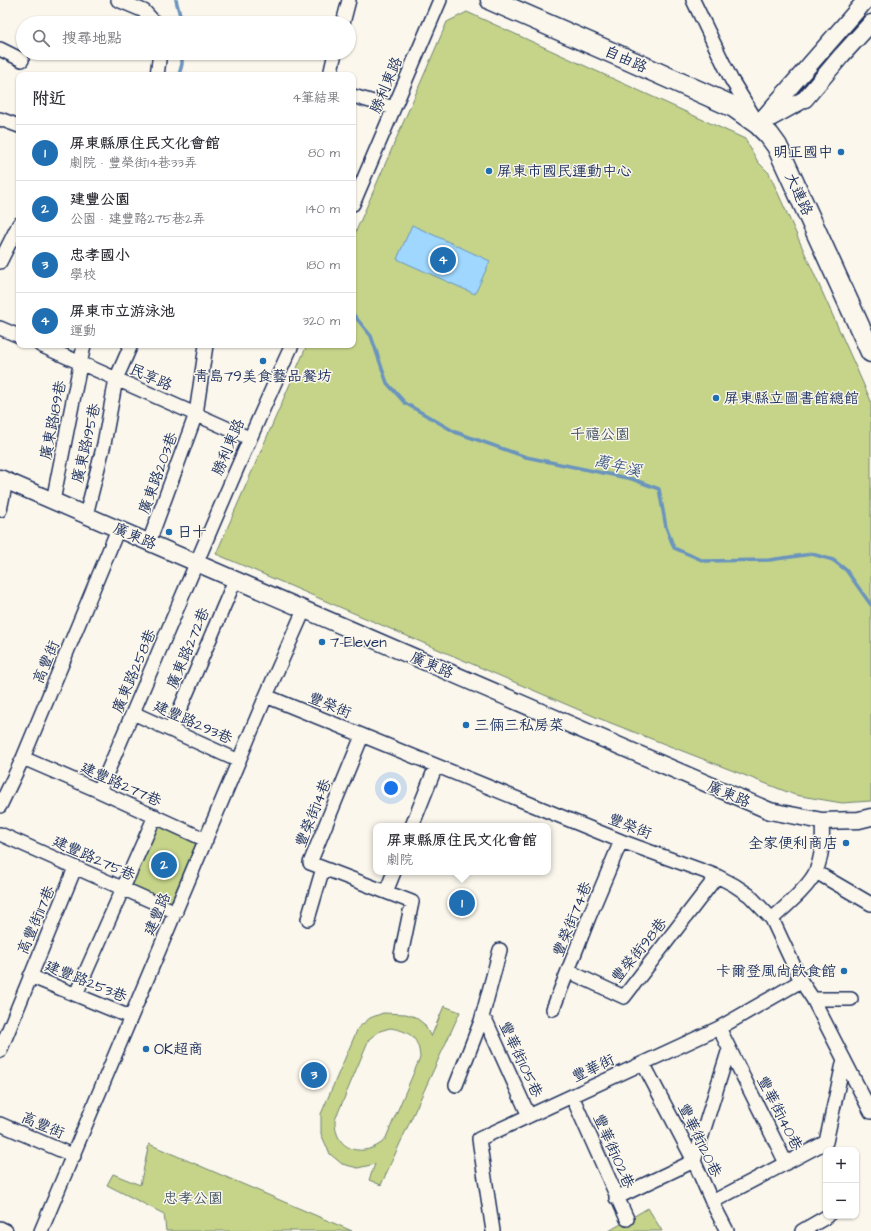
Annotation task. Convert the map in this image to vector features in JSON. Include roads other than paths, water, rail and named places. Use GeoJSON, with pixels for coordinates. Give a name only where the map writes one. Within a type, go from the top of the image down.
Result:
{"type":"FeatureCollection","features":[{"type":"Feature","properties":{"kind":"main road","name":"自由路"},"geometry":{"type":"LineString","coordinates":[[491,0],[734,107],[758,124]]}},
{"type":"Feature","properties":{"kind":"main road","name":"大連路"},"geometry":{"type":"LineString","coordinates":[[758,124],[776,146],[871,352]]}},
{"type":"Feature","properties":{"kind":"street"},"geometry":{"type":"LineString","coordinates":[[118,0],[144,11],[149,16]]}},
{"type":"Feature","properties":{"kind":"street"},"geometry":{"type":"LineString","coordinates":[[345,16],[348,0]]}},
{"type":"Feature","properties":{"kind":"street","name":"勝利東路"},"geometry":{"type":"LineString","coordinates":[[356,197],[440,0]]}},
{"type":"Feature","properties":{"kind":"street","name":"大連路"},"geometry":{"type":"LineString","coordinates":[[693,0],[731,79],[758,124]]}},
{"type":"Feature","properties":{"kind":"street"},"geometry":{"type":"LineString","coordinates":[[758,124],[866,0]]}},
{"type":"Feature","properties":{"kind":"street"},"geometry":{"type":"LineString","coordinates":[[758,124],[805,99],[842,55],[871,24]]}},
{"type":"Feature","properties":{"kind":"street"},"geometry":{"type":"LineString","coordinates":[[0,49],[16,57]]}},
{"type":"Feature","properties":{"kind":"street"},"geometry":{"type":"LineString","coordinates":[[157,72],[159,60]]}},
{"type":"Feature","properties":{"kind":"street"},"geometry":{"type":"LineString","coordinates":[[331,72],[333,60]]}},
{"type":"Feature","properties":{"kind":"street"},"geometry":{"type":"LineString","coordinates":[[356,97],[394,108]]}},
{"type":"Feature","properties":{"kind":"street"},"geometry":{"type":"LineString","coordinates":[[0,119],[16,125]]}},
{"type":"Feature","properties":{"kind":"street"},"geometry":{"type":"LineString","coordinates":[[0,262],[16,230]]}},
{"type":"Feature","properties":{"kind":"street"},"geometry":{"type":"LineString","coordinates":[[0,328],[16,335]]}},
{"type":"Feature","properties":{"kind":"street","name":"民享路"},"geometry":{"type":"LineString","coordinates":[[47,348],[249,438]]}},
{"type":"Feature","properties":{"kind":"street","name":"廣東路189巷"},"geometry":{"type":"LineString","coordinates":[[53,501],[83,348]]}},
{"type":"Feature","properties":{"kind":"street","name":"廣東路195巷"},"geometry":{"type":"LineString","coordinates":[[86,515],[104,444],[116,379],[130,348]]}},
{"type":"Feature","properties":{"kind":"street","name":"廣東路203巷"},"geometry":{"type":"LineString","coordinates":[[150,542],[196,414],[206,348]]}},
{"type":"Feature","properties":{"kind":"street","name":"勝利東路"},"geometry":{"type":"LineString","coordinates":[[197,563],[249,438],[291,348]]}},
{"type":"Feature","properties":{"kind":"street"},"geometry":{"type":"LineString","coordinates":[[0,510],[3,479]]}},
{"type":"Feature","properties":{"kind":"street","name":"廣東路"},"geometry":{"type":"LineString","coordinates":[[3,479],[770,812],[822,821],[859,820],[871,817]]}},
{"type":"Feature","properties":{"kind":"street","name":"高豐街"},"geometry":{"type":"LineString","coordinates":[[0,806],[23,758],[118,529]]}},
{"type":"Feature","properties":{"kind":"street","name":"廣東路258巷"},"geometry":{"type":"LineString","coordinates":[[99,791],[197,563]]}},
{"type":"Feature","properties":{"kind":"street","name":"廣東路272巷"},"geometry":{"type":"LineString","coordinates":[[171,730],[236,580]]}},
{"type":"Feature","properties":{"kind":"street","name":"建豐路"},"geometry":{"type":"LineString","coordinates":[[41,1231],[74,1156],[130,1017],[304,610]]}},
{"type":"Feature","properties":{"kind":"street","name":"豐榮街"},"geometry":{"type":"LineString","coordinates":[[266,696],[621,841],[717,876],[749,895],[772,919],[801,981],[813,999],[871,1112]]}},
{"type":"Feature","properties":{"kind":"street","name":"建豐路293巷"},"geometry":{"type":"LineString","coordinates":[[133,713],[239,760]]}},
{"type":"Feature","properties":{"kind":"street","name":"豐榮街14巷"},"geometry":{"type":"LineString","coordinates":[[323,868],[310,863],[362,736]]}},
{"type":"Feature","properties":{"kind":"street","name":"建豐路277巷"},"geometry":{"type":"LineString","coordinates":[[23,758],[206,840]]}},
{"type":"Feature","properties":{"kind":"street"},"geometry":{"type":"LineString","coordinates":[[413,823],[436,766]]}},
{"type":"Feature","properties":{"kind":"street"},"geometry":{"type":"LineString","coordinates":[[76,994],[154,816]]}},
{"type":"Feature","properties":{"kind":"street"},"geometry":{"type":"LineString","coordinates":[[772,919],[800,893],[816,872],[820,859],[823,838],[822,821]]}},
{"type":"Feature","properties":{"kind":"street","name":"建豐路275巷"},"geometry":{"type":"LineString","coordinates":[[0,834],[176,912]]}},
{"type":"Feature","properties":{"kind":"street","name":"豐榮街74巷"},"geometry":{"type":"LineString","coordinates":[[553,1009],[621,841]]}},
{"type":"Feature","properties":{"kind":"street","name":"高豐街117巷"},"geometry":{"type":"LineString","coordinates":[[0,1051],[5,1024],[30,976],[76,868]]}},
{"type":"Feature","properties":{"kind":"street"},"geometry":{"type":"LineString","coordinates":[[308,919],[323,868],[412,902],[401,955]]}},
{"type":"Feature","properties":{"kind":"street"},"geometry":{"type":"LineString","coordinates":[[816,872],[871,904]]}},
{"type":"Feature","properties":{"kind":"street"},"geometry":{"type":"LineString","coordinates":[[386,892],[393,875]]}},
{"type":"Feature","properties":{"kind":"street","name":"豐榮街98巷"},"geometry":{"type":"LineString","coordinates":[[568,972],[624,997],[717,876]]}},
{"type":"Feature","properties":{"kind":"street","name":"豐華街105巷"},"geometry":{"type":"LineString","coordinates":[[500,950],[481,1021],[487,1023],[529,1116]]}},
{"type":"Feature","properties":{"kind":"street","name":"建豐路253巷"},"geometry":{"type":"LineString","coordinates":[[30,976],[130,1017]]}},
{"type":"Feature","properties":{"kind":"street","name":"豐華街"},"geometry":{"type":"LineString","coordinates":[[493,1231],[479,1139],[719,1028],[801,981]]}},
{"type":"Feature","properties":{"kind":"street"},"geometry":{"type":"LineString","coordinates":[[813,999],[851,999]]}},
{"type":"Feature","properties":{"kind":"street"},"geometry":{"type":"LineString","coordinates":[[456,1085],[481,1021]]}},
{"type":"Feature","properties":{"kind":"street","name":"豐華街140巷"},"geometry":{"type":"LineString","coordinates":[[719,1028],[786,1163],[826,1142],[844,1059]]}},
{"type":"Feature","properties":{"kind":"street"},"geometry":{"type":"LineString","coordinates":[[616,1198],[694,1161],[729,1049]]}},
{"type":"Feature","properties":{"kind":"street","name":"豐華街120巷"},"geometry":{"type":"LineString","coordinates":[[643,1062],[694,1161],[712,1202],[727,1231]]}},
{"type":"Feature","properties":{"kind":"street","name":"豐華街102巷"},"geometry":{"type":"LineString","coordinates":[[572,1096],[616,1198],[627,1219]]}},
{"type":"Feature","properties":{"kind":"street","name":"高豐街"},"geometry":{"type":"LineString","coordinates":[[0,1124],[74,1156]]}},
{"type":"Feature","properties":{"kind":"street"},"geometry":{"type":"LineString","coordinates":[[712,1202],[786,1163]]}},
{"type":"Feature","properties":{"kind":"street"},"geometry":{"type":"LineString","coordinates":[[810,1229],[824,1219]]}},
{"type":"Feature","properties":{"kind":"street"},"geometry":{"type":"LineString","coordinates":[[0,1228],[6,1231]]}},
{"type":"Feature","properties":{"kind":"water"},"geometry":{"type":"Polygon","coordinates":[[[412,225],[490,261],[475,294],[397,259],[412,225]]]}},
{"type":"Feature","properties":{"kind":"waterway","name":"萬年溪"},"geometry":{"type":"LineString","coordinates":[[176,0],[180,16]]}},
{"type":"Feature","properties":{"kind":"waterway","name":"萬年溪"},"geometry":{"type":"LineString","coordinates":[[180,72],[182,60]]}},
{"type":"Feature","properties":{"kind":"waterway","name":"萬年溪"},"geometry":{"type":"LineString","coordinates":[[356,318],[371,336],[387,383],[405,403],[455,432],[526,457],[632,479],[659,489],[666,527],[674,548],[704,561],[769,560],[812,554],[833,560],[846,570],[871,605]]}},
{"type":"Feature","properties":{"kind":"place","name":"明正國中"},"geometry":{"type":"Point","coordinates":[841,152]}},
{"type":"Feature","properties":{"kind":"place","name":"屏東市國民運動中心"},"geometry":{"type":"Point","coordinates":[489,171]}},
{"type":"Feature","properties":{"kind":"place","name":"屏東市立游泳池"},"geometry":{"type":"Point","coordinates":[443,260]}},
{"type":"Feature","properties":{"kind":"place","name":"青島79美食藝品餐坊"},"geometry":{"type":"Point","coordinates":[263,361]}},
{"type":"Feature","properties":{"kind":"place","name":"屏東縣立圖書館總館"},"geometry":{"type":"Point","coordinates":[716,398]}},
{"type":"Feature","properties":{"kind":"place","name":"日十"},"geometry":{"type":"Point","coordinates":[169,532]}},
{"type":"Feature","properties":{"kind":"place","name":"7-Eleven"},"geometry":{"type":"Point","coordinates":[322,642]}},
{"type":"Feature","properties":{"kind":"place","name":"三倆三私房菜"},"geometry":{"type":"Point","coordinates":[466,725]}},
{"type":"Feature","properties":{"kind":"place","name":"全家便利商店"},"geometry":{"type":"Point","coordinates":[846,843]}},
{"type":"Feature","properties":{"kind":"place","name":"建豐公園"},"geometry":{"type":"Point","coordinates":[164,865]}},
{"type":"Feature","properties":{"kind":"place","name":"屏東縣原住民文化會館"},"geometry":{"type":"Point","coordinates":[462,903]}},
{"type":"Feature","properties":{"kind":"place","name":"卡爾登風尚飲食館"},"geometry":{"type":"Point","coordinates":[844,971]}},
{"type":"Feature","properties":{"kind":"place","name":"OK超商"},"geometry":{"type":"Point","coordinates":[146,1049]}},
{"type":"Feature","properties":{"kind":"place","name":"忠孝國小"},"geometry":{"type":"Point","coordinates":[314,1075]}},
{"type":"Feature","properties":{"kind":"park label","name":"千禧公園"},"geometry":{"type":"Point","coordinates":[600,434]}},
{"type":"Feature","properties":{"kind":"park label","name":"忠孝公園"},"geometry":{"type":"Point","coordinates":[193,1198]}}]}
